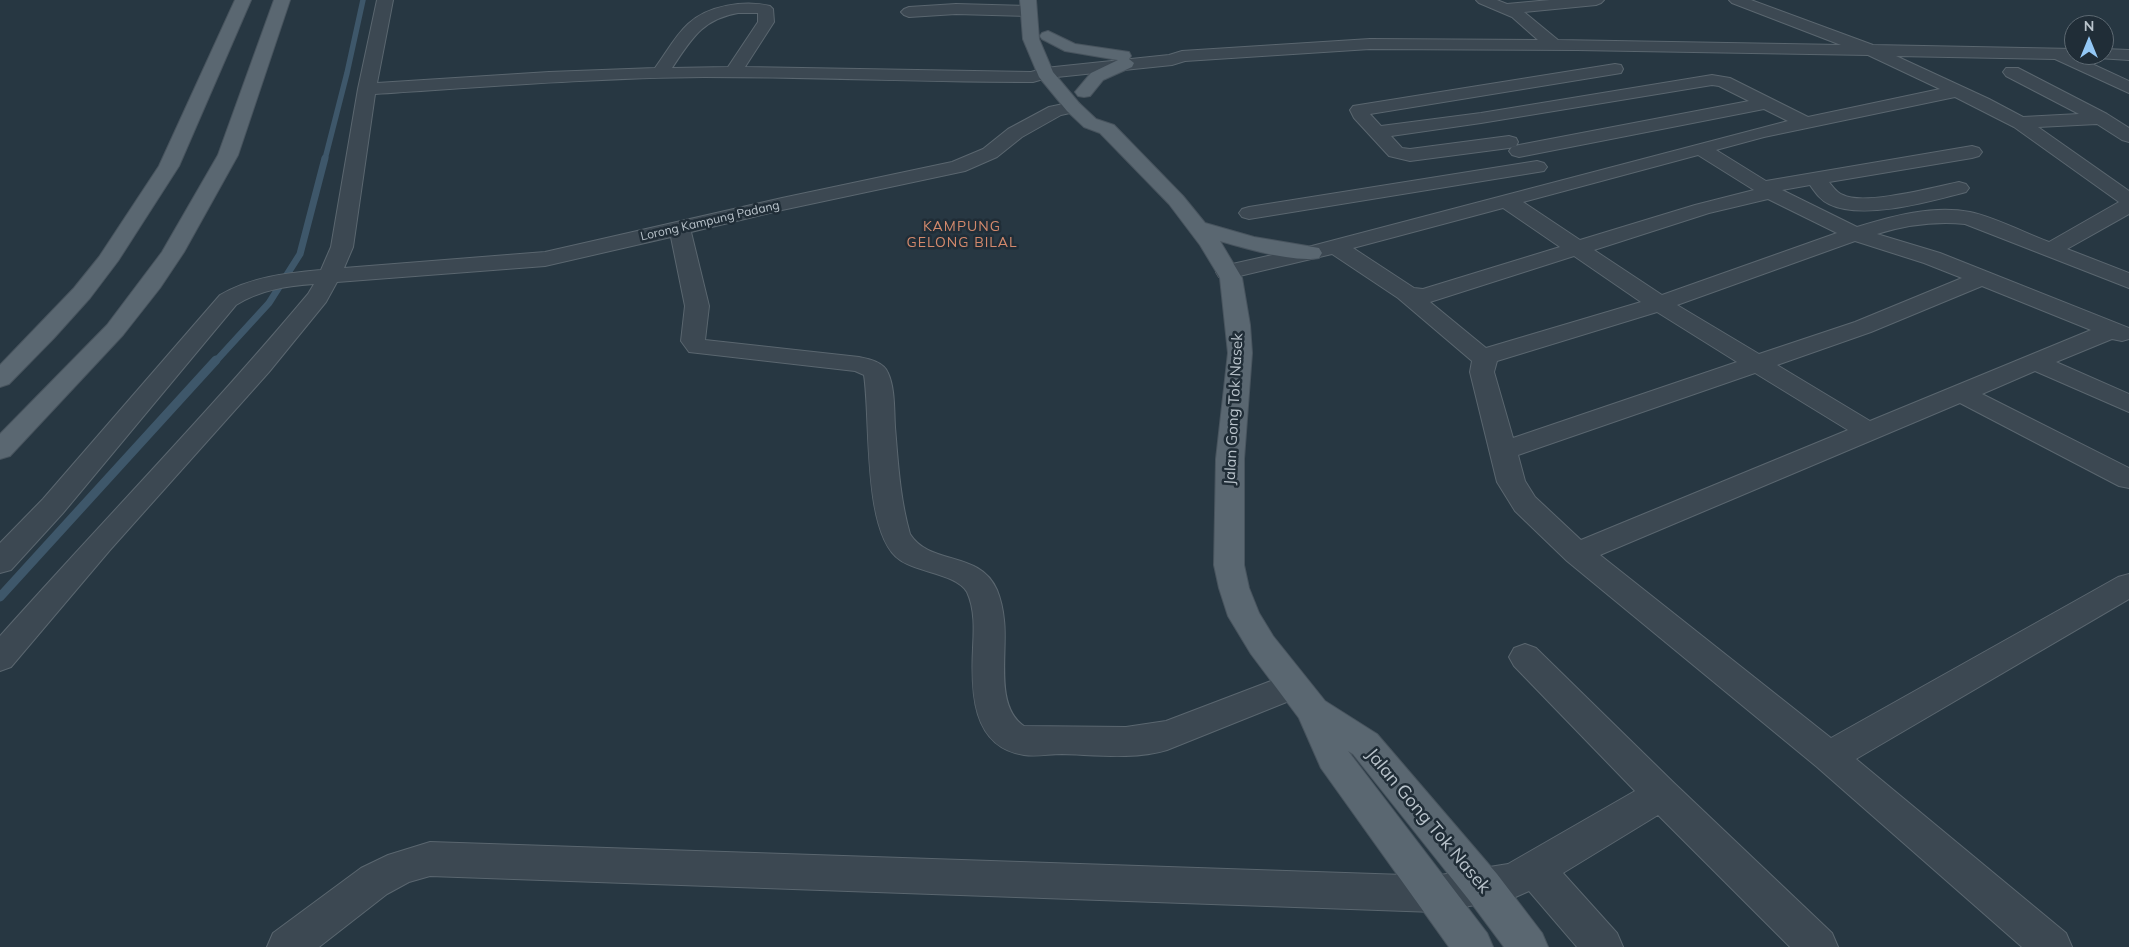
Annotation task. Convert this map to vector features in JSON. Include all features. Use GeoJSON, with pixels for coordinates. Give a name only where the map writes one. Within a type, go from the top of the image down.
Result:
{"type":"FeatureCollection","features":[{"type":"Feature","properties":{"kind":"main road"},"geometry":{"type":"LineString","coordinates":[[0,379],[46,333],[107,261],[169,166],[243,0]]}},
{"type":"Feature","properties":{"kind":"main road"},"geometry":{"type":"LineString","coordinates":[[0,450],[116,330],[173,252],[228,155],[282,0]]}},
{"type":"Feature","properties":{"kind":"main road","name":"Jalan Gong Tok Nasek"},"geometry":{"type":"LineString","coordinates":[[1040,0],[1048,36],[1090,123],[1107,129],[1176,200],[1199,228],[1231,278],[1240,353],[1230,459],[1229,565],[1234,588],[1244,616],[1262,644],[1303,698],[1332,758],[1473,947]]}},
{"type":"Feature","properties":{"kind":"main road","name":"Jalan Gong Tok Nasek"},"geometry":{"type":"LineString","coordinates":[[1028,6],[1031,39],[1042,68],[1078,100]]}},
{"type":"Feature","properties":{"kind":"main road"},"geometry":{"type":"LineString","coordinates":[[1048,36],[1056,42],[1071,48],[1125,60]]}},
{"type":"Feature","properties":{"kind":"main road"},"geometry":{"type":"LineString","coordinates":[[1078,100],[1093,78],[1125,60]]}},
{"type":"Feature","properties":{"kind":"main road"},"geometry":{"type":"LineString","coordinates":[[1199,228],[1241,242],[1272,249],[1311,253]]}},
{"type":"Feature","properties":{"kind":"main road","name":"Jalan Gong Tok Nasek"},"geometry":{"type":"LineString","coordinates":[[1303,698],[1365,744],[1483,887],[1528,947]]}},
{"type":"Feature","properties":{"kind":"street"},"geometry":{"type":"LineString","coordinates":[[0,658],[100,543],[260,367],[318,297],[317,278],[342,247],[367,90],[385,0]]}},
{"type":"Feature","properties":{"kind":"street"},"geometry":{"type":"LineString","coordinates":[[1484,0],[1526,20],[1554,45]]}},
{"type":"Feature","properties":{"kind":"street"},"geometry":{"type":"LineString","coordinates":[[1506,9],[1596,0]]}},
{"type":"Feature","properties":{"kind":"street"},"geometry":{"type":"LineString","coordinates":[[1737,0],[1870,50],[2020,123],[2129,200]]}},
{"type":"Feature","properties":{"kind":"street"},"geometry":{"type":"LineString","coordinates":[[1790,20],[1792,4]]}},
{"type":"Feature","properties":{"kind":"street"},"geometry":{"type":"LineString","coordinates":[[909,12],[1028,6]]}},
{"type":"Feature","properties":{"kind":"street"},"geometry":{"type":"LineString","coordinates":[[660,73],[696,26],[719,13],[750,7],[765,9],[766,22],[733,73]]}},
{"type":"Feature","properties":{"kind":"street"},"geometry":{"type":"LineString","coordinates":[[1727,48],[1716,35],[1827,34]]}},
{"type":"Feature","properties":{"kind":"street"},"geometry":{"type":"LineString","coordinates":[[367,90],[579,76],[660,73],[858,74],[931,78],[1033,77],[1042,68],[1125,60],[1172,60],[1182,56],[1274,49],[1370,44],[1577,45],[2064,53]]}},
{"type":"Feature","properties":{"kind":"street"},"geometry":{"type":"LineString","coordinates":[[1577,45],[1650,90]]}},
{"type":"Feature","properties":{"kind":"street"},"geometry":{"type":"LineString","coordinates":[[2056,53],[2129,88]]}},
{"type":"Feature","properties":{"kind":"street"},"geometry":{"type":"LineString","coordinates":[[2114,54],[2129,55]]}},
{"type":"Feature","properties":{"kind":"street"},"geometry":{"type":"LineString","coordinates":[[1615,69],[1359,110],[1360,114],[1396,152],[1410,155],[1514,147],[1767,103]]}},
{"type":"Feature","properties":{"kind":"street"},"geometry":{"type":"LineString","coordinates":[[2012,72],[2100,118],[2129,136]]}},
{"type":"Feature","properties":{"kind":"street"},"geometry":{"type":"LineString","coordinates":[[1377,132],[1481,118],[1705,80],[1718,81],[1806,123]]}},
{"type":"Feature","properties":{"kind":"street"},"geometry":{"type":"LineString","coordinates":[[1227,272],[1311,253],[1762,132],[1957,91]]}},
{"type":"Feature","properties":{"kind":"street","name":"Lorong Kampung Padang"},"geometry":{"type":"LineString","coordinates":[[0,562],[53,506],[228,300],[237,293],[261,286],[317,278],[545,259],[782,204],[958,167],[990,153],[1015,133],[1078,100]]}},
{"type":"Feature","properties":{"kind":"street"},"geometry":{"type":"LineString","coordinates":[[2020,123],[2129,116]]}},
{"type":"Feature","properties":{"kind":"street"},"geometry":{"type":"LineString","coordinates":[[1481,118],[1559,187]]}},
{"type":"Feature","properties":{"kind":"street"},"geometry":{"type":"LineString","coordinates":[[1701,149],[1768,190],[1855,234],[1932,258],[2120,333]]}},
{"type":"Feature","properties":{"kind":"street"},"geometry":{"type":"LineString","coordinates":[[1406,294],[1425,296],[1575,247],[1814,178],[1972,152]]}},
{"type":"Feature","properties":{"kind":"street"},"geometry":{"type":"LineString","coordinates":[[1249,213],[1537,167]]}},
{"type":"Feature","properties":{"kind":"street"},"geometry":{"type":"LineString","coordinates":[[1814,178],[1836,199],[1846,204],[1883,202],[1959,188]]}},
{"type":"Feature","properties":{"kind":"street"},"geometry":{"type":"LineString","coordinates":[[1507,201],[1659,304],[1870,432]]}},
{"type":"Feature","properties":{"kind":"street"},"geometry":{"type":"LineString","coordinates":[[2050,250],[2129,205]]}},
{"type":"Feature","properties":{"kind":"street"},"geometry":{"type":"LineString","coordinates":[[2052,947],[1829,757],[1577,553],[1526,504],[1516,492],[1511,482],[1482,372],[1482,365],[1485,358],[1491,354],[1659,304],[1855,234],[1901,221],[1931,217],[1961,216],[1986,224],[2129,281]]}},
{"type":"Feature","properties":{"kind":"street"},"geometry":{"type":"LineString","coordinates":[[680,228],[697,306],[693,341],[698,347],[858,364],[872,369],[876,373],[886,480],[891,521],[896,537],[903,547],[921,559],[960,572],[974,579],[981,589],[988,615],[990,695],[995,716],[1006,732],[1023,740],[1134,740],[1162,738],[1303,698]]}},
{"type":"Feature","properties":{"kind":"street"},"geometry":{"type":"LineString","coordinates":[[1335,246],[1406,294],[1485,358]]}},
{"type":"Feature","properties":{"kind":"street"},"geometry":{"type":"LineString","coordinates":[[1503,451],[1759,365],[1863,327],[1982,278]]}},
{"type":"Feature","properties":{"kind":"street"},"geometry":{"type":"LineString","coordinates":[[1577,553],[2036,362],[2120,333]]}},
{"type":"Feature","properties":{"kind":"street"},"geometry":{"type":"LineString","coordinates":[[2036,362],[2129,404]]}},
{"type":"Feature","properties":{"kind":"street"},"geometry":{"type":"LineString","coordinates":[[1961,393],[2129,479]]}},
{"type":"Feature","properties":{"kind":"street"},"geometry":{"type":"LineString","coordinates":[[1829,757],[2129,585]]}},
{"type":"Feature","properties":{"kind":"street"},"geometry":{"type":"LineString","coordinates":[[1525,657],[1661,794],[1818,947]]}},
{"type":"Feature","properties":{"kind":"street"},"geometry":{"type":"LineString","coordinates":[[287,947],[374,881],[401,867],[430,859],[1434,894],[1511,881],[1535,870],[1661,794]]}},
{"type":"Feature","properties":{"kind":"street"},"geometry":{"type":"LineString","coordinates":[[1535,870],[1603,947]]}},
{"type":"Feature","properties":{"kind":"waterway"},"geometry":{"type":"LineString","coordinates":[[325,159],[363,0]]}},
{"type":"Feature","properties":{"kind":"waterway"},"geometry":{"type":"LineString","coordinates":[[215,362],[269,303],[300,254],[325,158]]}},
{"type":"Feature","properties":{"kind":"waterway"},"geometry":{"type":"LineString","coordinates":[[0,597],[216,360]]}},
{"type":"Feature","properties":{"kind":"district","name":"KAMPUNG GELONG BILAL"},"geometry":{"type":"Point","coordinates":[962,236]}}]}
